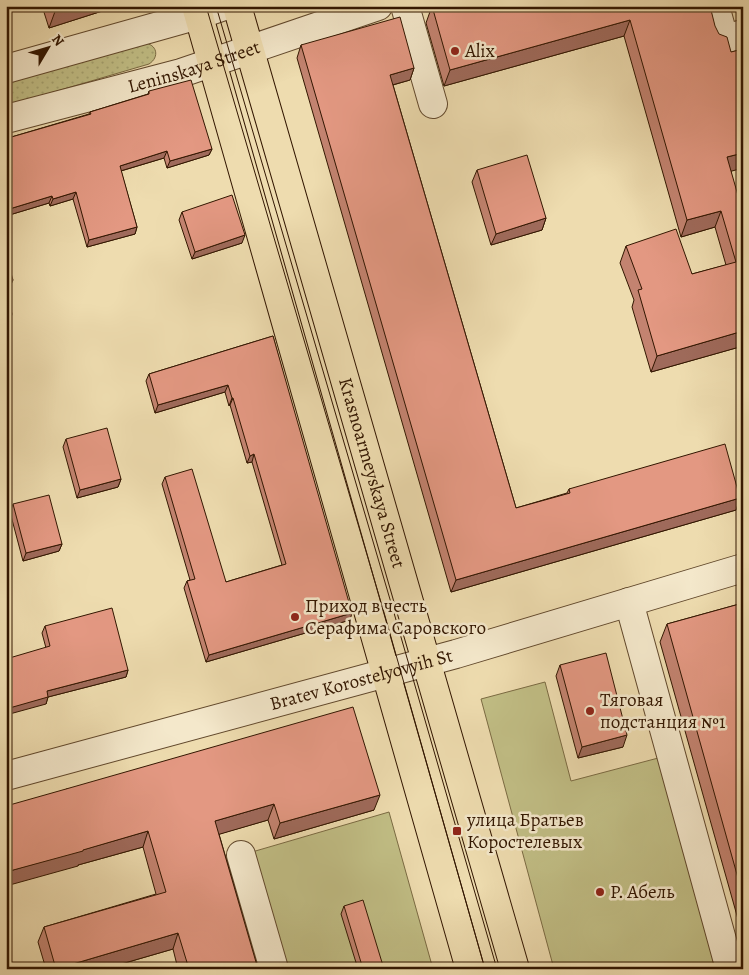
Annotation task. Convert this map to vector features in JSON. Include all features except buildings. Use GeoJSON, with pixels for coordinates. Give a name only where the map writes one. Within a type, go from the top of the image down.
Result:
{"type":"FeatureCollection","features":[{"type":"Feature","properties":{"kind":"main road","name":"Krasnoarmeyskaya Street"},"geometry":{"type":"LineString","coordinates":[[237,6],[515,969]]}},
{"type":"Feature","properties":{"kind":"main road"},"geometry":{"type":"LineString","coordinates":[[197,10],[470,969]]}},
{"type":"Feature","properties":{"kind":"street"},"geometry":{"type":"LineString","coordinates":[[6,69],[197,10],[224,6]]}},
{"type":"Feature","properties":{"kind":"street","name":"Leninskaya Street"},"geometry":{"type":"LineString","coordinates":[[6,119],[181,72],[378,6]]}},
{"type":"Feature","properties":{"kind":"street"},"geometry":{"type":"LineString","coordinates":[[405,6],[433,104]]}},
{"type":"Feature","properties":{"kind":"street"},"geometry":{"type":"LineString","coordinates":[[715,6],[724,39],[743,34]]}},
{"type":"Feature","properties":{"kind":"street","name":"Bratev Korostelyovyih St"},"geometry":{"type":"LineString","coordinates":[[6,776],[456,654],[743,568]]}},
{"type":"Feature","properties":{"kind":"street"},"geometry":{"type":"LineString","coordinates":[[629,602],[730,969]]}},
{"type":"Feature","properties":{"kind":"street"},"geometry":{"type":"LineString","coordinates":[[241,855],[274,969]]}},
{"type":"Feature","properties":{"kind":"shaded area"},"geometry":{"type":"Polygon","coordinates":[[[144,43],[152,46],[156,51],[155,58],[149,64],[6,106],[6,81],[144,43]]]}},
{"type":"Feature","properties":{"kind":"shaded area"},"geometry":{"type":"Polygon","coordinates":[[[545,682],[571,781],[662,757],[719,969],[554,969],[481,699],[545,682]]]}},
{"type":"Feature","properties":{"kind":"shaded area"},"geometry":{"type":"Polygon","coordinates":[[[389,812],[433,969],[286,969],[252,852],[389,812]]]}},
{"type":"Feature","properties":{"kind":"tram line"},"geometry":{"type":"LineString","coordinates":[[206,6],[385,616],[485,969]]}},
{"type":"Feature","properties":{"kind":"tram line"},"geometry":{"type":"LineString","coordinates":[[216,6],[497,969]]}},
{"type":"Feature","properties":{"kind":"place","name":"Alix"},"geometry":{"type":"Point","coordinates":[455,51]}},
{"type":"Feature","properties":{"kind":"place","name":"Приход в честь Серафима Саровского"},"geometry":{"type":"Point","coordinates":[295,617]}},
{"type":"Feature","properties":{"kind":"place","name":"Тяговая подстанция №1"},"geometry":{"type":"Point","coordinates":[590,711]}},
{"type":"Feature","properties":{"kind":"place","name":"улица Братьев Коростелевых"},"geometry":{"type":"Point","coordinates":[457,831]}},
{"type":"Feature","properties":{"kind":"place","name":"Р. Абель"},"geometry":{"type":"Point","coordinates":[600,892]}}]}
